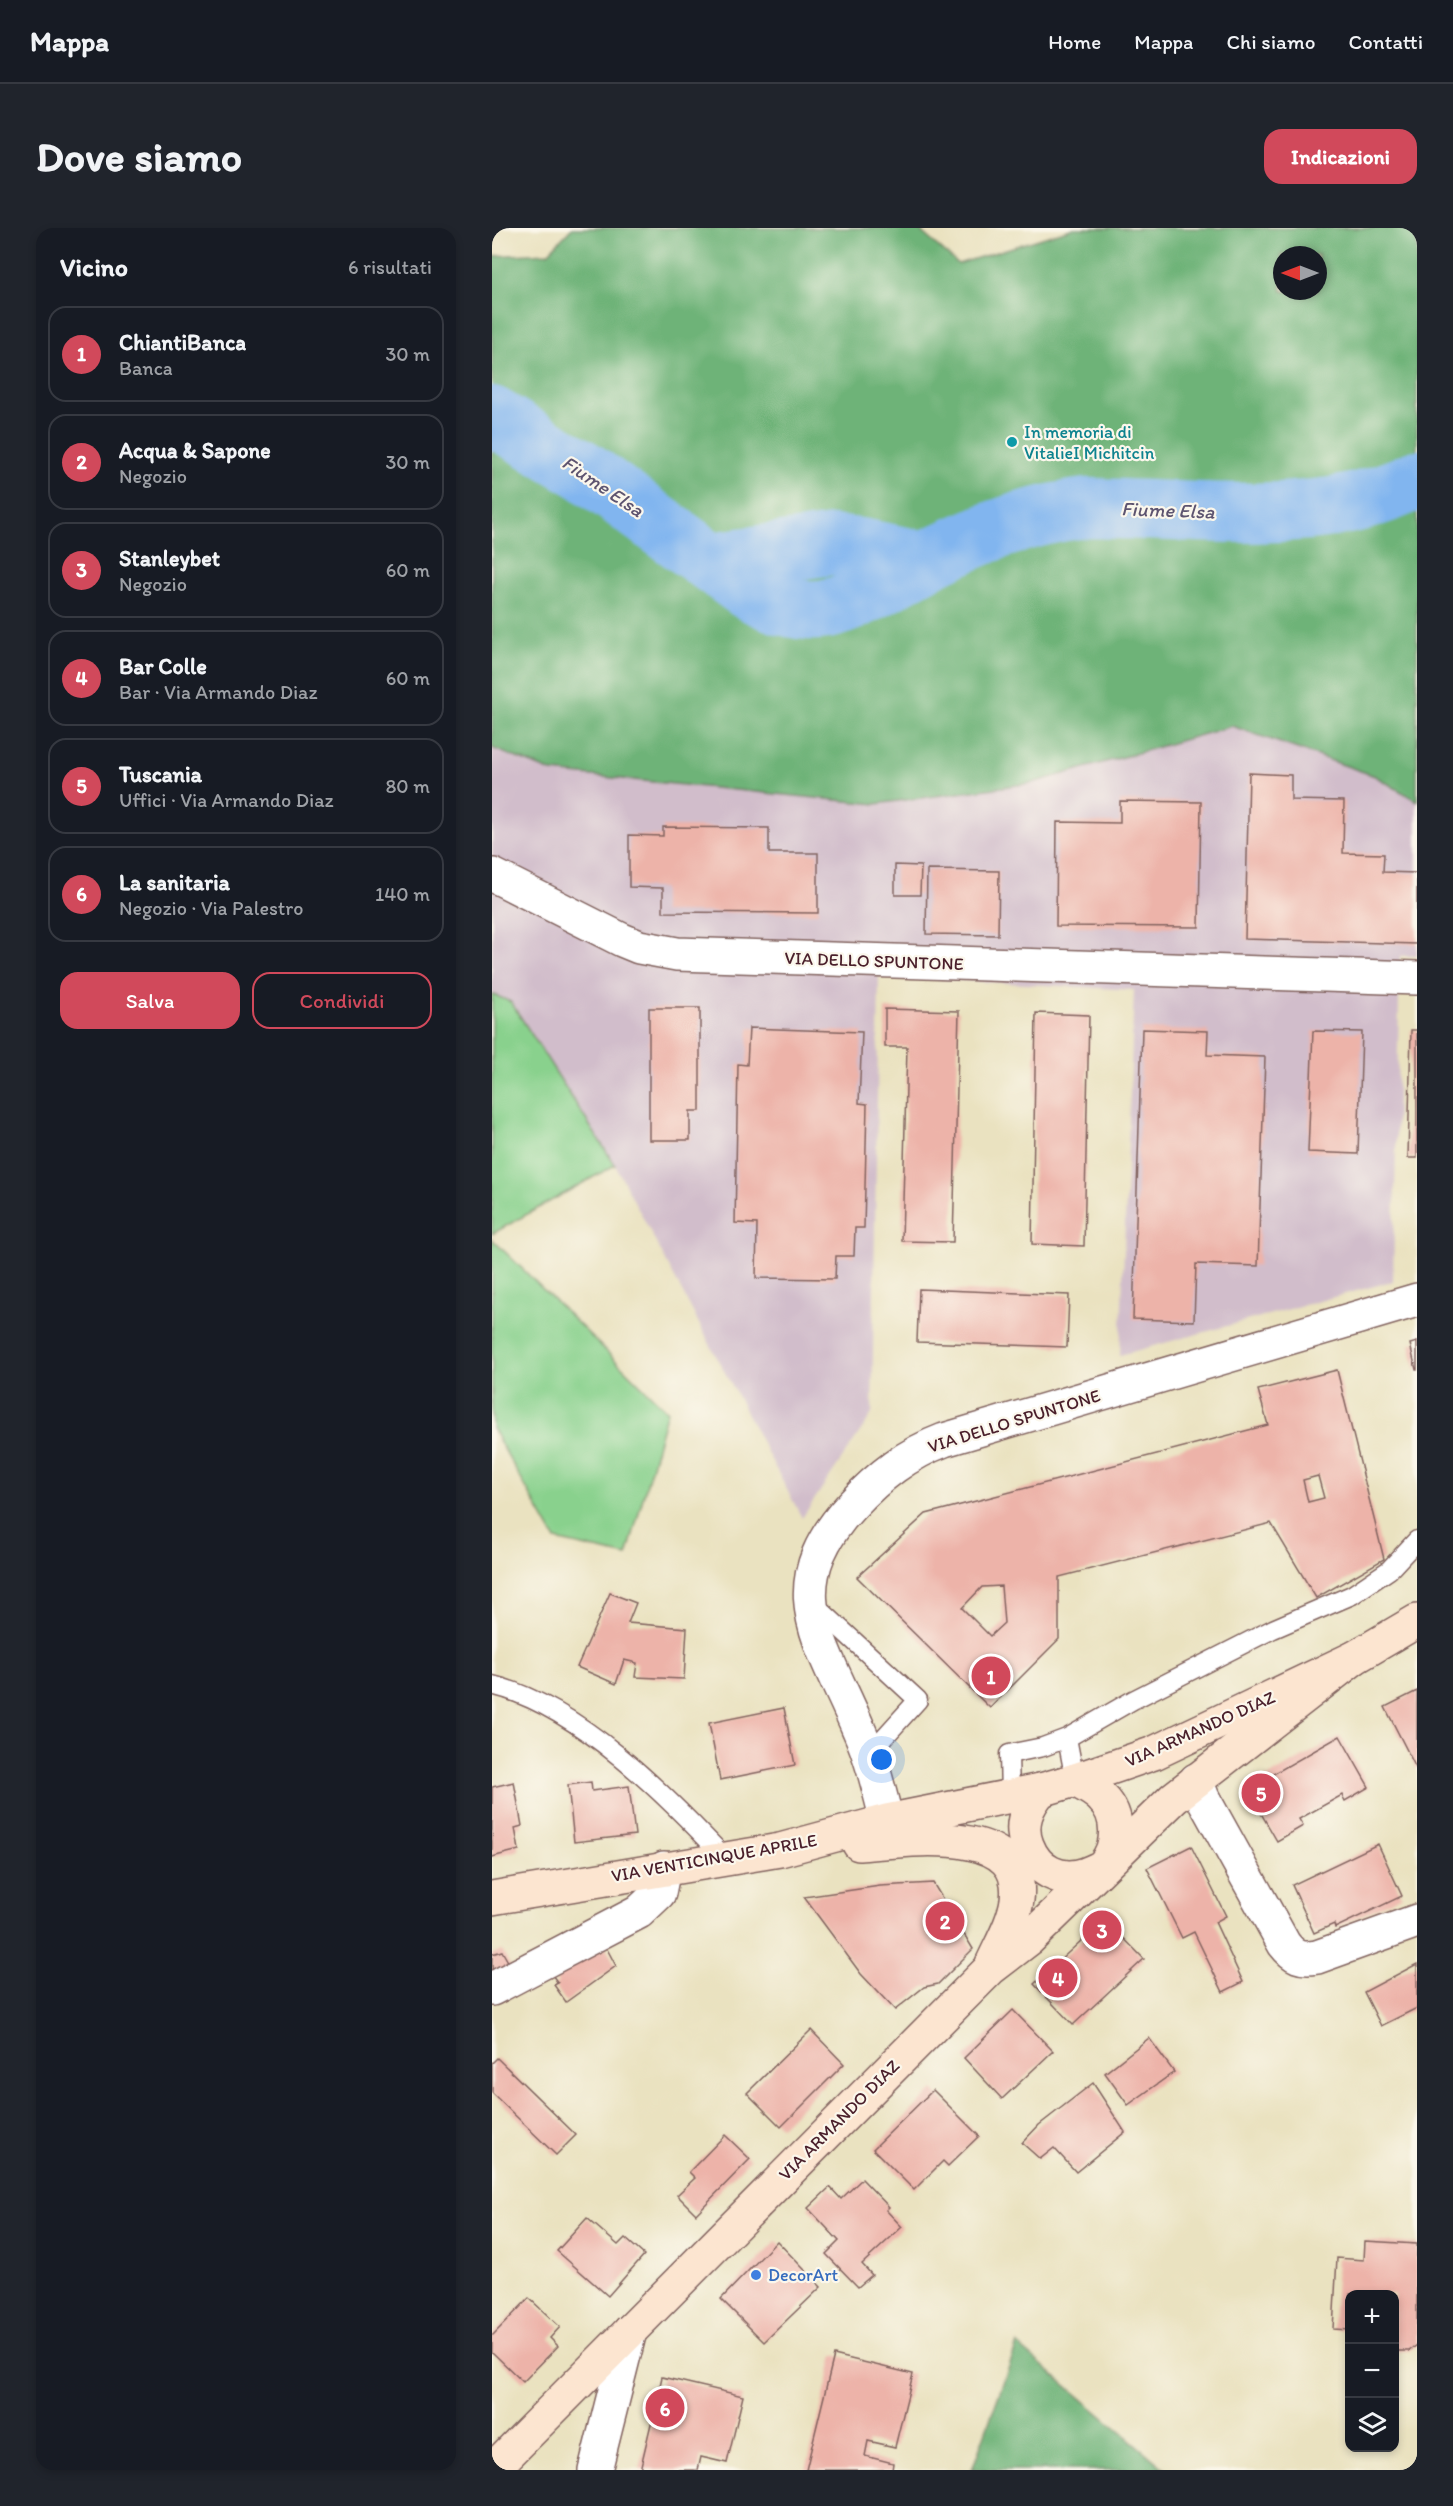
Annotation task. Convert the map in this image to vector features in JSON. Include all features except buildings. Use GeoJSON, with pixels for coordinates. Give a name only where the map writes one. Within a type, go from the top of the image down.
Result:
{"type":"FeatureCollection","features":[{"type":"Feature","properties":{"kind":"main road","name":"VIA ARMANDO DIAZ"},"geometry":{"type":"LineString","coordinates":[[1026,1793],[1075,1780],[1154,1753],[1354,1659],[1417,1621]]}},
{"type":"Feature","properties":{"kind":"main road","name":"VIA ARMANDO DIAZ"},"geometry":{"type":"LineString","coordinates":[[492,2470],[990,1969],[1029,1939],[1102,1866],[1196,1780],[1354,1659]]}},
{"type":"Feature","properties":{"kind":"main road"},"geometry":{"type":"LineString","coordinates":[[1154,1753],[1180,1765],[1196,1780]]}},
{"type":"Feature","properties":{"kind":"main road"},"geometry":{"type":"LineString","coordinates":[[1026,1793],[1029,1806],[1024,1822],[1026,1842],[1038,1863],[1045,1870],[1056,1875],[1075,1877],[1102,1866],[1113,1845],[1115,1823],[1103,1798],[1075,1780]]}},
{"type":"Feature","properties":{"kind":"main road","name":"VIA VENTICINQUE APRILE"},"geometry":{"type":"LineString","coordinates":[[492,1898],[780,1850],[887,1821],[1026,1793]]}},
{"type":"Feature","properties":{"kind":"main road"},"geometry":{"type":"LineString","coordinates":[[780,1850],[936,1839],[960,1841],[993,1851],[1001,1856],[1014,1871],[1017,1899],[1010,1925],[990,1969]]}},
{"type":"Feature","properties":{"kind":"street","name":"VIA DELLO SPUNTONE"},"geometry":{"type":"LineString","coordinates":[[493,875],[622,940],[639,947],[676,954],[1417,978]]}},
{"type":"Feature","properties":{"kind":"street","name":"VIA DELLO SPUNTONE"},"geometry":{"type":"LineString","coordinates":[[887,1821],[869,1754],[816,1634],[810,1599],[811,1577],[827,1536],[877,1479],[915,1452],[944,1440],[1417,1300]]}},
{"type":"Feature","properties":{"kind":"street"},"geometry":{"type":"LineString","coordinates":[[1196,1780],[1203,1798],[1284,1944],[1295,1956],[1304,1959],[1317,1957],[1417,1921]]}},
{"type":"Feature","properties":{"kind":"street"},"geometry":{"type":"LineString","coordinates":[[492,1989],[639,1912],[659,1893],[664,1868]]}},
{"type":"Feature","properties":{"kind":"street"},"geometry":{"type":"LineString","coordinates":[[595,2470],[630,2331]]}},
{"type":"Feature","properties":{"kind":"lane"},"geometry":{"type":"LineString","coordinates":[[1026,1793],[1009,1754],[1043,1747],[1067,1738],[1263,1633],[1362,1590],[1389,1570],[1417,1540]]}},
{"type":"Feature","properties":{"kind":"lane"},"geometry":{"type":"LineString","coordinates":[[810,1599],[918,1700],[869,1754]]}},
{"type":"Feature","properties":{"kind":"lane"},"geometry":{"type":"LineString","coordinates":[[492,1685],[515,1691],[548,1707],[603,1744],[658,1791],[725,1858]]}},
{"type":"Feature","properties":{"kind":"lane"},"geometry":{"type":"LineString","coordinates":[[1067,1738],[1075,1780]]}},
{"type":"Feature","properties":{"kind":"shaded area"},"geometry":{"type":"Polygon","coordinates":[[[1232,726],[1375,776],[1417,801],[1417,956],[1400,956],[1393,1281],[1120,1355],[1134,990],[879,976],[872,1414],[802,1518],[615,1165],[511,1002],[492,994],[492,748],[552,772],[876,804],[1032,783],[1232,726]]]}},
{"type":"Feature","properties":{"kind":"green space"},"geometry":{"type":"Polygon","coordinates":[[[572,228],[917,228],[958,264],[1074,228],[1417,228],[1417,801],[1375,776],[1232,726],[1032,783],[876,804],[552,772],[492,748],[492,256],[548,253],[572,228]]]}},
{"type":"Feature","properties":{"kind":"green space"},"geometry":{"type":"Polygon","coordinates":[[[492,994],[511,1002],[615,1165],[492,1234],[492,994]]]}},
{"type":"Feature","properties":{"kind":"green space"},"geometry":{"type":"Polygon","coordinates":[[[492,1239],[667,1411],[627,1556],[556,1540],[492,1428],[492,1239]]]}},
{"type":"Feature","properties":{"kind":"green space"},"geometry":{"type":"Polygon","coordinates":[[[1017,2344],[1166,2470],[972,2470],[1017,2344]]]}},
{"type":"Feature","properties":{"kind":"waterway","name":"Fiume Elsa"},"geometry":{"type":"LineString","coordinates":[[492,416],[585,471],[747,589],[775,602],[805,610],[826,609],[848,602],[917,565],[978,537],[1020,522],[1064,511],[1086,508],[1220,513],[1288,512],[1361,501],[1417,480]]}},
{"type":"Feature","properties":{"kind":"waterway","name":"Fiume Elsa"},"geometry":{"type":"LineString","coordinates":[[711,562],[833,545],[925,561]]}},
{"type":"Feature","properties":{"kind":"place","name":"In memoria di VitalieI Michitcin"},"geometry":{"type":"Point","coordinates":[1012,442]}},
{"type":"Feature","properties":{"kind":"place","name":"ChiantiBanca"},"geometry":{"type":"Point","coordinates":[991,1676]}},
{"type":"Feature","properties":{"kind":"place","name":"Tuscania"},"geometry":{"type":"Point","coordinates":[1261,1793]}},
{"type":"Feature","properties":{"kind":"place","name":"Acqua & Sapone"},"geometry":{"type":"Point","coordinates":[945,1921]}},
{"type":"Feature","properties":{"kind":"place","name":"Stanleybet"},"geometry":{"type":"Point","coordinates":[1102,1930]}},
{"type":"Feature","properties":{"kind":"place","name":"Bar Colle"},"geometry":{"type":"Point","coordinates":[1058,1978]}},
{"type":"Feature","properties":{"kind":"place","name":"DecorArt"},"geometry":{"type":"Point","coordinates":[756,2275]}},
{"type":"Feature","properties":{"kind":"place","name":"La sanitaria"},"geometry":{"type":"Point","coordinates":[665,2408]}}]}
